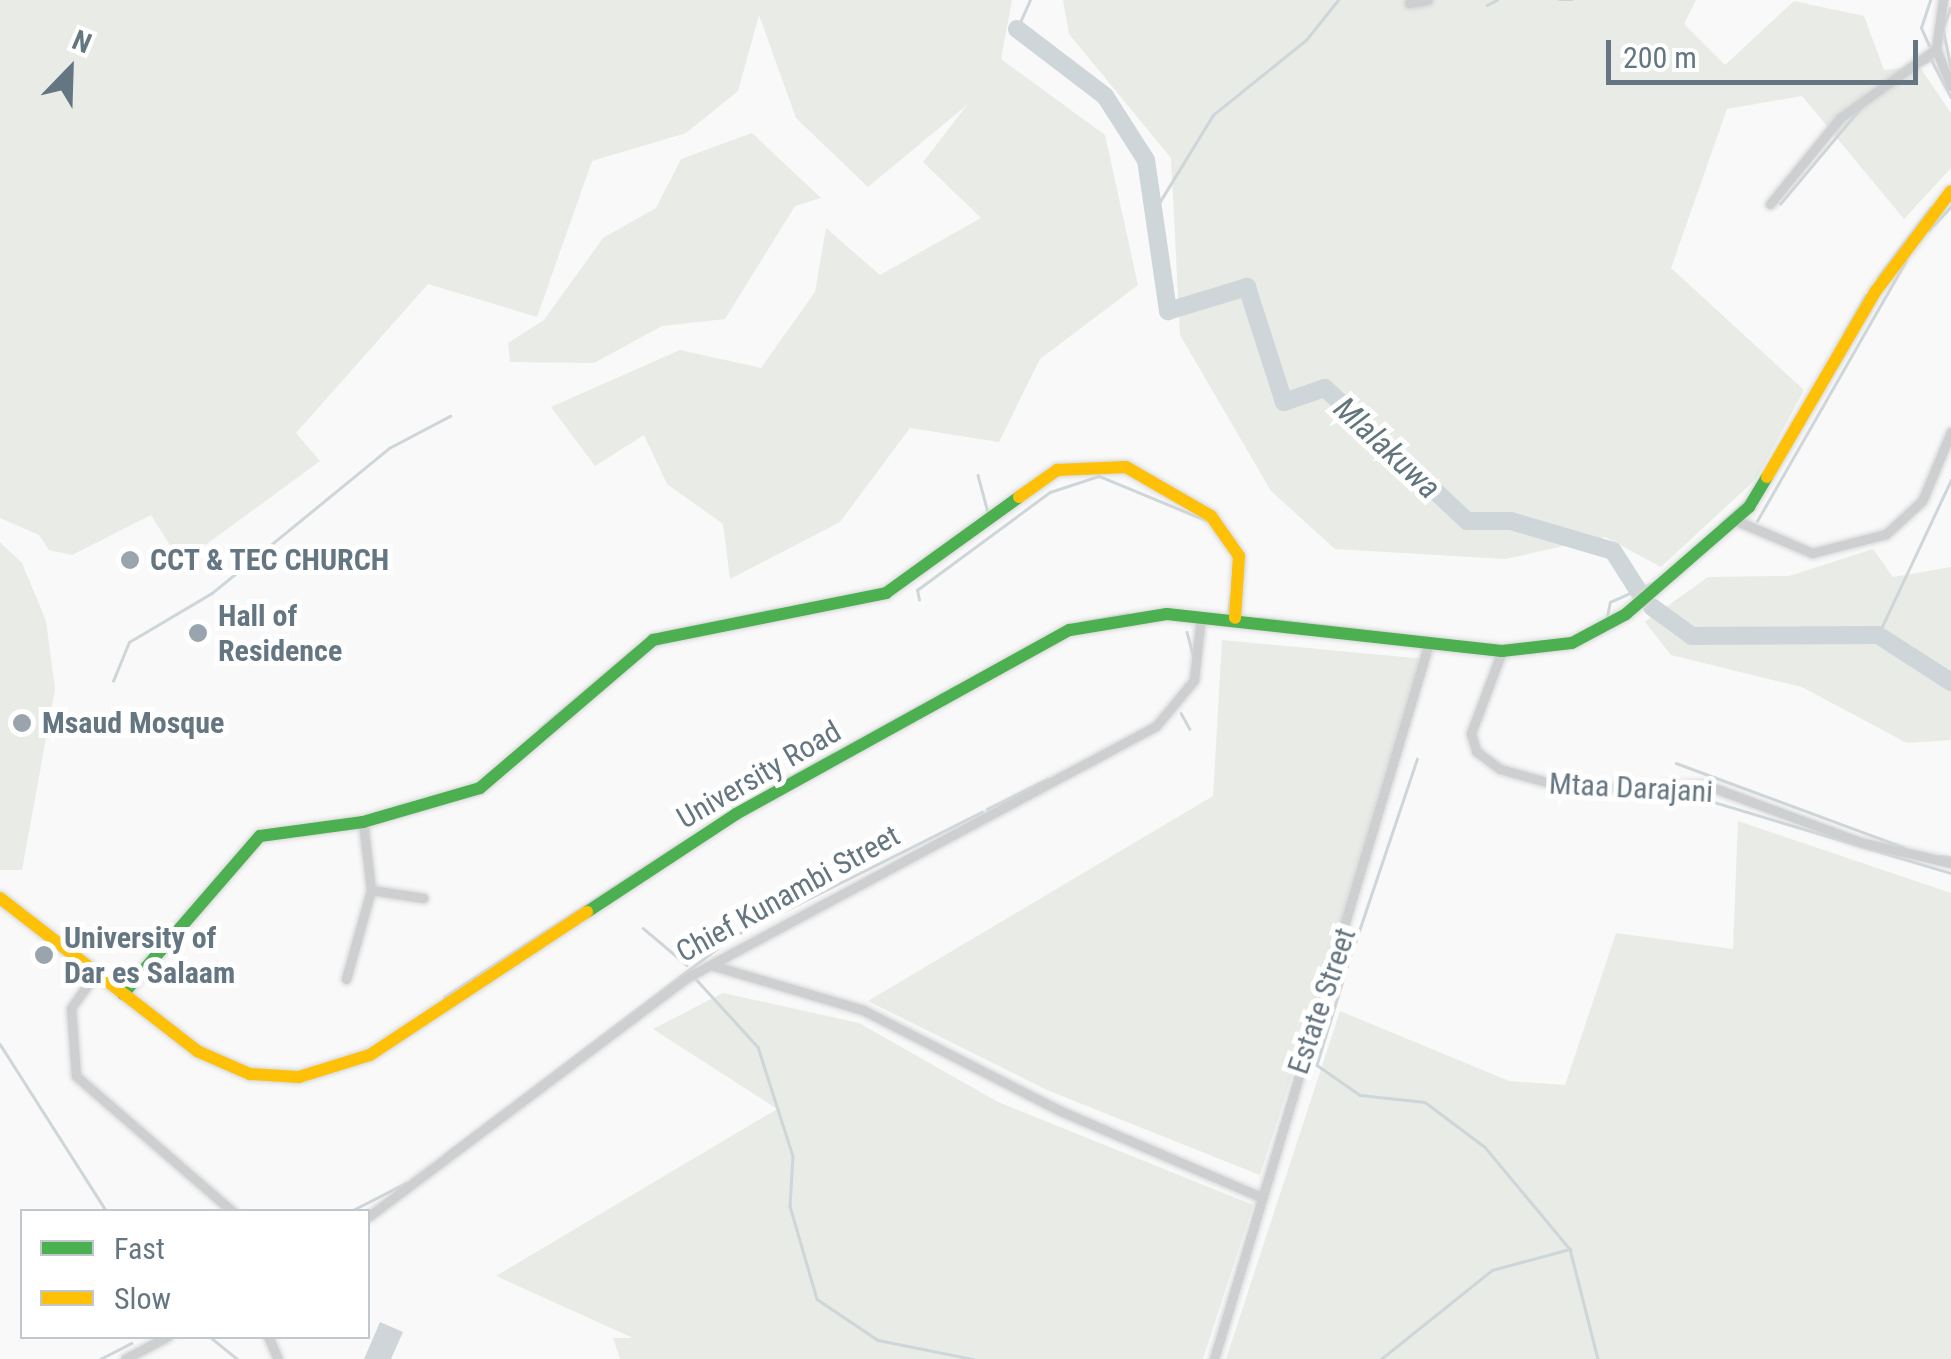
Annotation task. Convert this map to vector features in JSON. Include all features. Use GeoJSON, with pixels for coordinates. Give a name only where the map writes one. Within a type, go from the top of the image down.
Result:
{"type":"FeatureCollection","features":[{"type":"Feature","properties":{"kind":"street"},"geometry":{"type":"LineString","coordinates":[[1409,3],[1428,0]]}},
{"type":"Feature","properties":{"kind":"street"},"geometry":{"type":"LineString","coordinates":[[1942,0],[1936,49],[1951,86]]}},
{"type":"Feature","properties":{"kind":"street"},"geometry":{"type":"LineString","coordinates":[[1770,204],[1840,118],[1936,49]]}},
{"type":"Feature","properties":{"kind":"street","name":"University Road"},"geometry":{"type":"LineString","coordinates":[[0,898],[123,994],[225,1065],[270,1078],[326,1072],[370,1055],[736,814],[1054,638],[1130,616],[1202,616],[1502,651],[1572,642],[1626,614],[1737,521],[1784,458],[1894,264],[1951,191]]}},
{"type":"Feature","properties":{"kind":"street"},"geometry":{"type":"LineString","coordinates":[[1737,521],[1812,553],[1886,534],[1922,501],[1951,432]]}},
{"type":"Feature","properties":{"kind":"street"},"geometry":{"type":"LineString","coordinates":[[123,994],[249,843],[290,828],[364,822],[480,788],[610,668],[666,633],[827,611],[886,593],[1027,487],[1081,462],[1148,474],[1220,524],[1239,556],[1235,618]]}},
{"type":"Feature","properties":{"kind":"street","name":"Chief Kunambi Street"},"geometry":{"type":"LineString","coordinates":[[370,1216],[460,1154],[573,1055],[708,965],[1156,726],[1194,680],[1202,616]]}},
{"type":"Feature","properties":{"kind":"street","name":"Estate Street"},"geometry":{"type":"LineString","coordinates":[[1214,1359],[1429,643]]}},
{"type":"Feature","properties":{"kind":"street","name":"Mtaa Darajani"},"geometry":{"type":"LineString","coordinates":[[1502,651],[1471,733],[1476,751],[1500,769],[1571,790],[1706,786],[1860,842],[1951,863]]}},
{"type":"Feature","properties":{"kind":"street"},"geometry":{"type":"LineString","coordinates":[[346,980],[371,890],[364,822]]}},
{"type":"Feature","properties":{"kind":"street"},"geometry":{"type":"LineString","coordinates":[[371,890],[423,898]]}},
{"type":"Feature","properties":{"kind":"street"},"geometry":{"type":"LineString","coordinates":[[708,965],[863,1010],[1058,1110],[1260,1196]]}},
{"type":"Feature","properties":{"kind":"street"},"geometry":{"type":"LineString","coordinates":[[96,973],[71,1008],[76,1076],[230,1209]]}},
{"type":"Feature","properties":{"kind":"street"},"geometry":{"type":"LineString","coordinates":[[125,1359],[162,1339]]}},
{"type":"Feature","properties":{"kind":"shaded area"},"geometry":{"type":"Polygon","coordinates":[[[0,0],[1012,0],[1001,59],[1105,135],[1138,285],[1040,359],[999,442],[910,428],[840,522],[730,579],[723,524],[667,484],[644,435],[595,466],[551,407],[680,350],[761,368],[815,292],[826,228],[880,275],[981,218],[923,162],[968,104],[868,187],[796,118],[759,15],[738,91],[686,133],[592,161],[537,317],[428,284],[296,433],[320,461],[181,563],[151,515],[72,555],[49,550],[39,535],[0,518],[0,0]]]}},
{"type":"Feature","properties":{"kind":"shaded area"},"geometry":{"type":"Polygon","coordinates":[[[1063,0],[1696,0],[1684,24],[1725,65],[1794,1],[1864,16],[1884,70],[1919,66],[1951,113],[1951,168],[1904,219],[1802,96],[1727,109],[1671,268],[1804,390],[1756,479],[1661,567],[1605,537],[1505,559],[1335,549],[1271,491],[1180,335],[1171,158],[1069,34],[1063,0]]]}},
{"type":"Feature","properties":{"kind":"shaded area"},"geometry":{"type":"Polygon","coordinates":[[[752,133],[821,198],[795,206],[725,319],[662,326],[594,363],[510,362],[508,343],[544,320],[603,238],[656,208],[681,159],[752,133]]]}},
{"type":"Feature","properties":{"kind":"shaded area"},"geometry":{"type":"Polygon","coordinates":[[[0,542],[22,563],[46,621],[55,689],[22,870],[0,870],[0,542]]]}},
{"type":"Feature","properties":{"kind":"shaded area"},"geometry":{"type":"Polygon","coordinates":[[[1873,549],[1893,577],[1951,567],[1951,740],[1907,743],[1802,687],[1671,655],[1645,622],[1708,577],[1789,576],[1873,549]]]}},
{"type":"Feature","properties":{"kind":"shaded area"},"geometry":{"type":"Polygon","coordinates":[[[1222,640],[1425,659],[1260,1175],[1047,1090],[868,1001],[1213,796],[1222,640]]]}},
{"type":"Feature","properties":{"kind":"shaded area"},"geometry":{"type":"Polygon","coordinates":[[[1738,821],[1951,893],[1951,1359],[1226,1359],[1340,1011],[1509,1081],[1565,1085],[1616,933],[1733,949],[1738,821]]]}},
{"type":"Feature","properties":{"kind":"shaded area"},"geometry":{"type":"Polygon","coordinates":[[[723,993],[859,1023],[998,1102],[1253,1205],[1203,1359],[620,1359],[613,1338],[633,1338],[496,1276],[777,1109],[653,1029],[723,993]]]}},
{"type":"Feature","properties":{"kind":"shaded area"},"geometry":{"type":"Polygon","coordinates":[[[380,1322],[403,1332],[391,1359],[364,1359],[380,1322]]]}},
{"type":"Feature","properties":{"kind":"waterway"},"geometry":{"type":"LineString","coordinates":[[1017,29],[1030,0]]}},
{"type":"Feature","properties":{"kind":"waterway"},"geometry":{"type":"LineString","coordinates":[[1148,221],[1213,115],[1306,40],[1338,0]]}},
{"type":"Feature","properties":{"kind":"waterway"},"geometry":{"type":"LineString","coordinates":[[1487,5],[1497,0]]}},
{"type":"Feature","properties":{"kind":"waterway"},"geometry":{"type":"LineString","coordinates":[[1559,0],[1572,0]]}},
{"type":"Feature","properties":{"kind":"waterway"},"geometry":{"type":"LineString","coordinates":[[1929,46],[1921,28],[1930,0]]}},
{"type":"Feature","properties":{"kind":"waterway"},"geometry":{"type":"LineString","coordinates":[[1951,8],[1943,29],[1951,68]]}},
{"type":"Feature","properties":{"kind":"waterway","name":"Mlalakuwa"},"geometry":{"type":"LineString","coordinates":[[1017,29],[1105,96],[1146,160],[1168,311],[1247,287],[1284,402],[1325,388],[1467,521],[1511,521],[1613,551],[1641,595]]}},
{"type":"Feature","properties":{"kind":"waterway"},"geometry":{"type":"LineString","coordinates":[[1922,64],[1931,59],[1951,97]]}},
{"type":"Feature","properties":{"kind":"waterway"},"geometry":{"type":"LineString","coordinates":[[1780,204],[1859,110]]}},
{"type":"Feature","properties":{"kind":"waterway"},"geometry":{"type":"LineString","coordinates":[[1928,231],[1951,206]]}},
{"type":"Feature","properties":{"kind":"waterway"},"geometry":{"type":"LineString","coordinates":[[1878,277],[1930,208]]}},
{"type":"Feature","properties":{"kind":"waterway"},"geometry":{"type":"LineString","coordinates":[[1757,521],[1906,261]]}},
{"type":"Feature","properties":{"kind":"waterway"},"geometry":{"type":"LineString","coordinates":[[1844,333],[1865,296]]}},
{"type":"Feature","properties":{"kind":"waterway"},"geometry":{"type":"LineString","coordinates":[[113,681],[129,642],[212,593],[389,448],[450,416]]}},
{"type":"Feature","properties":{"kind":"waterway"},"geometry":{"type":"LineString","coordinates":[[978,475],[988,512]]}},
{"type":"Feature","properties":{"kind":"waterway"},"geometry":{"type":"LineString","coordinates":[[919,600],[917,590],[1050,492],[1099,476],[1206,520]]}},
{"type":"Feature","properties":{"kind":"waterway"},"geometry":{"type":"LineString","coordinates":[[1878,635],[1951,480]]}},
{"type":"Feature","properties":{"kind":"waterway"},"geometry":{"type":"LineString","coordinates":[[1720,524],[1748,499]]}},
{"type":"Feature","properties":{"kind":"waterway"},"geometry":{"type":"LineString","coordinates":[[1607,617],[1610,602],[1655,582]]}},
{"type":"Feature","properties":{"kind":"waterway"},"geometry":{"type":"LineString","coordinates":[[1228,614],[1230,597]]}},
{"type":"Feature","properties":{"kind":"waterway"},"geometry":{"type":"LineString","coordinates":[[1652,607],[1692,636],[1878,635],[1951,682]]}},
{"type":"Feature","properties":{"kind":"waterway"},"geometry":{"type":"LineString","coordinates":[[659,633],[777,609]]}},
{"type":"Feature","properties":{"kind":"waterway"},"geometry":{"type":"LineString","coordinates":[[1081,622],[1127,614]]}},
{"type":"Feature","properties":{"kind":"waterway"},"geometry":{"type":"LineString","coordinates":[[1260,618],[1401,634]]}},
{"type":"Feature","properties":{"kind":"waterway"},"geometry":{"type":"LineString","coordinates":[[1187,632],[1193,655]]}},
{"type":"Feature","properties":{"kind":"waterway"},"geometry":{"type":"LineString","coordinates":[[539,729],[635,648]]}},
{"type":"Feature","properties":{"kind":"waterway"},"geometry":{"type":"LineString","coordinates":[[777,784],[954,687]]}},
{"type":"Feature","properties":{"kind":"waterway"},"geometry":{"type":"LineString","coordinates":[[1181,713],[1190,729]]}},
{"type":"Feature","properties":{"kind":"waterway"},"geometry":{"type":"LineString","coordinates":[[1355,943],[1417,759]]}},
{"type":"Feature","properties":{"kind":"waterway"},"geometry":{"type":"LineString","coordinates":[[1676,763],[1903,847]]}},
{"type":"Feature","properties":{"kind":"waterway"},"geometry":{"type":"LineString","coordinates":[[987,809],[1047,779]]}},
{"type":"Feature","properties":{"kind":"waterway"},"geometry":{"type":"LineString","coordinates":[[1684,793],[1951,873]]}},
{"type":"Feature","properties":{"kind":"waterway"},"geometry":{"type":"LineString","coordinates":[[444,1155],[734,936],[982,812]]}},
{"type":"Feature","properties":{"kind":"waterway"},"geometry":{"type":"LineString","coordinates":[[444,997],[689,838]]}},
{"type":"Feature","properties":{"kind":"waterway"},"geometry":{"type":"LineString","coordinates":[[1940,856],[1951,857]]}},
{"type":"Feature","properties":{"kind":"waterway"},"geometry":{"type":"LineString","coordinates":[[643,928],[687,965]]}},
{"type":"Feature","properties":{"kind":"waterway"},"geometry":{"type":"LineString","coordinates":[[1351,955],[1317,1065],[1360,1095],[1425,1102],[1485,1147],[1570,1249],[1598,1359]]}},
{"type":"Feature","properties":{"kind":"waterway"},"geometry":{"type":"LineString","coordinates":[[696,979],[758,1047],[793,1156],[790,1206],[817,1299],[878,1340],[973,1359]]}},
{"type":"Feature","properties":{"kind":"waterway"},"geometry":{"type":"LineString","coordinates":[[0,1044],[105,1209]]}},
{"type":"Feature","properties":{"kind":"waterway"},"geometry":{"type":"LineString","coordinates":[[355,1209],[406,1183]]}},
{"type":"Feature","properties":{"kind":"waterway"},"geometry":{"type":"LineString","coordinates":[[1381,1359],[1492,1270],[1570,1249]]}},
{"type":"Feature","properties":{"kind":"waterway"},"geometry":{"type":"LineString","coordinates":[[213,1339],[237,1359]]}},
{"type":"Feature","properties":{"kind":"waterway"},"geometry":{"type":"LineString","coordinates":[[100,1359],[131,1343]]}},
{"type":"Feature","properties":{"kind":"traffic: fast"},"geometry":{"type":"LineString","coordinates":[[587,912],[736,814],[1070,630],[1167,614],[1502,651],[1572,643],[1626,614],[1749,507],[1767,477]]}},
{"type":"Feature","properties":{"kind":"traffic: fast"},"geometry":{"type":"LineString","coordinates":[[123,994],[260,836],[363,822],[480,788],[653,640],[886,593],[1019,497]]}},
{"type":"Feature","properties":{"kind":"traffic: slow"},"geometry":{"type":"LineString","coordinates":[[1767,477],[1875,292],[1951,191]]}},
{"type":"Feature","properties":{"kind":"traffic: slow"},"geometry":{"type":"LineString","coordinates":[[1019,497],[1057,470],[1126,467],[1211,516],[1239,556],[1235,618]]}},
{"type":"Feature","properties":{"kind":"traffic: slow"},"geometry":{"type":"LineString","coordinates":[[0,898],[197,1051],[250,1074],[299,1077],[370,1055],[587,912]]}},
{"type":"Feature","properties":{"kind":"place","name":"CCT & TEC CHURCH"},"geometry":{"type":"Point","coordinates":[130,560]}},
{"type":"Feature","properties":{"kind":"place","name":"Hall of Residence"},"geometry":{"type":"Point","coordinates":[198,633]}},
{"type":"Feature","properties":{"kind":"place","name":"Msaud Mosque"},"geometry":{"type":"Point","coordinates":[22,723]}},
{"type":"Feature","properties":{"kind":"place","name":"University of Dar es Salaam"},"geometry":{"type":"Point","coordinates":[44,955]}}]}
